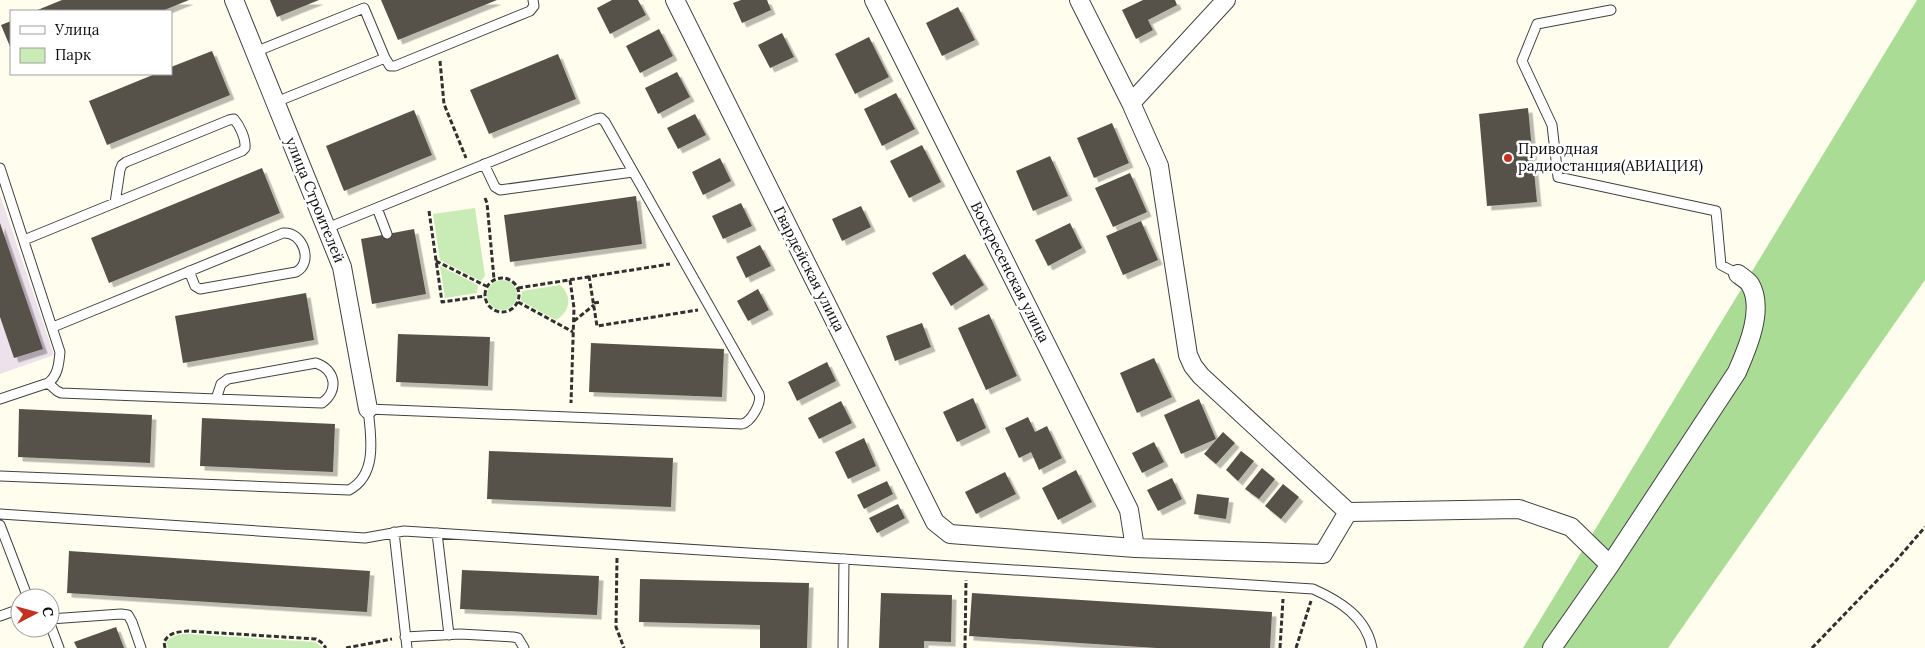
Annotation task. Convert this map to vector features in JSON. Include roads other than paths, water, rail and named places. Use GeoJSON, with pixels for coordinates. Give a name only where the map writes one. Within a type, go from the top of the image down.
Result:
{"type":"FeatureCollection","features":[{"type":"Feature","properties":{"kind":"street","name":"улица Строителей"},"geometry":{"type":"LineString","coordinates":[[234,0],[342,267],[368,409]]}},
{"type":"Feature","properties":{"kind":"street","name":"Гвардейская улица"},"geometry":{"type":"LineString","coordinates":[[675,0],[935,522],[950,534],[1135,548]]}},
{"type":"Feature","properties":{"kind":"street","name":"Воскресенская улица"},"geometry":{"type":"LineString","coordinates":[[874,0],[1129,510],[1135,548]]}},
{"type":"Feature","properties":{"kind":"street"},"geometry":{"type":"LineString","coordinates":[[1079,0],[1131,103],[1159,166],[1188,355],[1193,366],[1216,390],[1348,512],[1519,509],[1571,527],[1610,565]]}},
{"type":"Feature","properties":{"kind":"street"},"geometry":{"type":"LineString","coordinates":[[1131,103],[1226,0]]}},
{"type":"Feature","properties":{"kind":"street"},"geometry":{"type":"LineString","coordinates":[[1552,648],[1610,565],[1737,372],[1748,346],[1754,323],[1755,300],[1750,284],[1738,274]]}},
{"type":"Feature","properties":{"kind":"street"},"geometry":{"type":"LineString","coordinates":[[1135,548],[1323,554],[1348,512]]}},
{"type":"Feature","properties":{"kind":"lane"},"geometry":{"type":"LineString","coordinates":[[255,52],[366,4],[385,58],[390,66],[396,66],[530,11],[534,6],[533,0]]}},
{"type":"Feature","properties":{"kind":"lane"},"geometry":{"type":"LineString","coordinates":[[1612,10],[1537,24],[1522,61],[1552,125],[1558,177],[1716,211],[1721,265],[1738,274]]}},
{"type":"Feature","properties":{"kind":"lane"},"geometry":{"type":"LineString","coordinates":[[276,102],[385,58]]}},
{"type":"Feature","properties":{"kind":"lane"},"geometry":{"type":"LineString","coordinates":[[0,476],[349,490],[358,485],[366,473],[371,454],[371,431],[368,409],[746,423],[760,403],[759,394],[601,118],[596,118],[326,228]]}},
{"type":"Feature","properties":{"kind":"lane"},"geometry":{"type":"LineString","coordinates":[[24,240],[242,151],[246,144],[237,122],[234,119],[229,120],[126,162],[120,170],[116,202]]}},
{"type":"Feature","properties":{"kind":"lane"},"geometry":{"type":"LineString","coordinates":[[484,164],[494,188],[500,190],[633,172]]}},
{"type":"Feature","properties":{"kind":"lane"},"geometry":{"type":"LineString","coordinates":[[0,168],[59,345],[59,360],[53,380],[0,399]]}},
{"type":"Feature","properties":{"kind":"lane"},"geometry":{"type":"LineString","coordinates":[[378,208],[387,234]]}},
{"type":"Feature","properties":{"kind":"lane"},"geometry":{"type":"LineString","coordinates":[[52,327],[286,233],[298,238],[305,250],[303,265],[296,272],[200,289],[195,286],[189,272]]}},
{"type":"Feature","properties":{"kind":"lane"},"geometry":{"type":"LineString","coordinates":[[48,383],[57,392],[61,393],[216,399],[322,403],[331,394],[333,380],[328,369],[316,363],[228,378],[222,384],[216,399]]}},
{"type":"Feature","properties":{"kind":"lane"},"geometry":{"type":"LineString","coordinates":[[0,514],[364,538],[394,532],[438,533],[1315,590],[1337,600],[1360,620],[1370,637],[1372,648]]}},
{"type":"Feature","properties":{"kind":"lane"},"geometry":{"type":"LineString","coordinates":[[0,525],[24,588]]}},
{"type":"Feature","properties":{"kind":"lane"},"geometry":{"type":"LineString","coordinates":[[394,532],[407,648]]}},
{"type":"Feature","properties":{"kind":"lane"},"geometry":{"type":"LineString","coordinates":[[438,533],[448,635]]}},
{"type":"Feature","properties":{"kind":"lane"},"geometry":{"type":"LineString","coordinates":[[844,559],[844,648]]}},
{"type":"Feature","properties":{"kind":"lane"},"geometry":{"type":"LineString","coordinates":[[60,618],[128,615],[140,648]]}},
{"type":"Feature","properties":{"kind":"lane"},"geometry":{"type":"LineString","coordinates":[[405,637],[448,635],[513,637],[518,638],[524,648]]}},
{"type":"Feature","properties":{"kind":"place","name":"Приводная радиостанция(АВИАЦИЯ)"},"geometry":{"type":"Point","coordinates":[1508,158]}}]}
